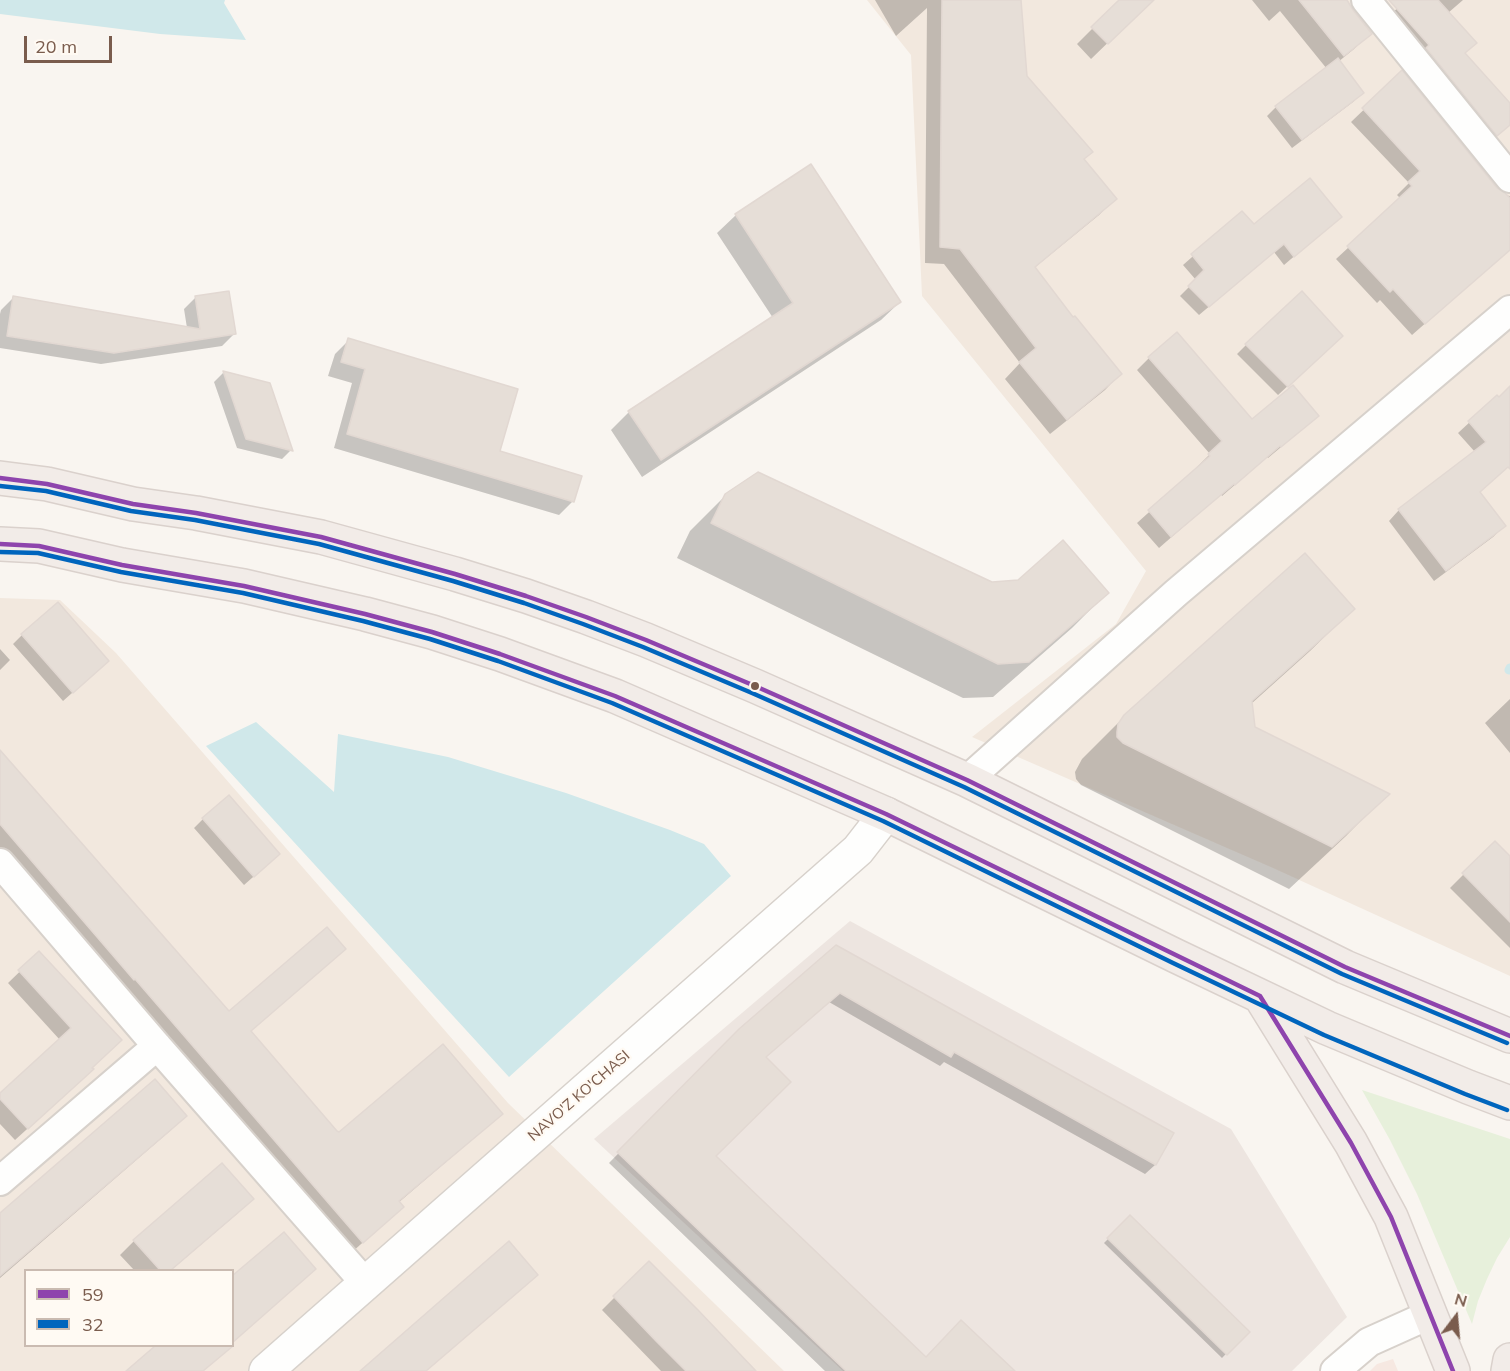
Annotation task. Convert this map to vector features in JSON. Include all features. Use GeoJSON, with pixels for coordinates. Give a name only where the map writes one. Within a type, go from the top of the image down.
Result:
{"type":"FeatureCollection","features":[{"type":"Feature","properties":{"kind":"highway"},"geometry":{"type":"LineString","coordinates":[[0,478],[47,484],[133,504],[196,513],[321,537],[526,596],[646,640],[967,780],[1345,967],[1510,1036]]}},
{"type":"Feature","properties":{"kind":"highway"},"geometry":{"type":"LineString","coordinates":[[0,544],[39,546],[122,565],[244,586],[365,614],[500,654],[615,696],[886,814],[1328,1028],[1510,1103]]}},
{"type":"Feature","properties":{"kind":"highway"},"geometry":{"type":"LineString","coordinates":[[1345,967],[1510,1012]]}},
{"type":"Feature","properties":{"kind":"highway"},"geometry":{"type":"LineString","coordinates":[[1260,996],[1351,1143],[1391,1217],[1453,1371]]}},
{"type":"Feature","properties":{"kind":"highway"},"geometry":{"type":"LineString","coordinates":[[1508,1371],[1510,1360]]}},
{"type":"Feature","properties":{"kind":"street"},"geometry":{"type":"LineString","coordinates":[[1366,0],[1510,178]]}},
{"type":"Feature","properties":{"kind":"street"},"geometry":{"type":"LineString","coordinates":[[967,780],[1185,585],[1510,310]]}},
{"type":"Feature","properties":{"kind":"street","name":"NAVO'Z KO'CHASI"},"geometry":{"type":"LineString","coordinates":[[266,1371],[858,850],[886,814]]}},
{"type":"Feature","properties":{"kind":"street"},"geometry":{"type":"LineString","coordinates":[[0,863],[366,1284]]}},
{"type":"Feature","properties":{"kind":"street"},"geometry":{"type":"LineString","coordinates":[[0,1181],[157,1046]]}},
{"type":"Feature","properties":{"kind":"street"},"geometry":{"type":"LineString","coordinates":[[1335,1371],[1369,1342],[1429,1315]]}},
{"type":"Feature","properties":{"kind":"shaded area"},"geometry":{"type":"Polygon","coordinates":[[[867,0],[1510,0],[1510,976],[1273,868],[972,737],[1116,624],[1146,571],[922,296],[911,55],[867,0]]]}},
{"type":"Feature","properties":{"kind":"shaded area"},"geometry":{"type":"Polygon","coordinates":[[[0,598],[60,600],[116,653],[508,1103],[784,1371],[0,1371],[0,598]]]}},
{"type":"Feature","properties":{"kind":"shaded area"},"geometry":{"type":"Polygon","coordinates":[[[850,921],[1231,1129],[1347,1317],[1292,1371],[843,1371],[594,1139],[850,921]]]}},
{"type":"Feature","properties":{"kind":"shaded area"},"geometry":{"type":"Polygon","coordinates":[[[1393,1359],[1398,1371],[1370,1371],[1377,1364],[1393,1359]]]}},
{"type":"Feature","properties":{"kind":"green space"},"geometry":{"type":"Polygon","coordinates":[[[1362,1090],[1510,1139],[1510,1237],[1487,1279],[1472,1324],[1417,1194],[1362,1090]]]}},
{"type":"Feature","properties":{"kind":"water"},"geometry":{"type":"Polygon","coordinates":[[[0,0],[225,0],[224,3],[246,40],[160,34],[0,14],[0,0]]]}},
{"type":"Feature","properties":{"kind":"water"},"geometry":{"type":"Polygon","coordinates":[[[256,722],[334,792],[338,734],[448,757],[566,793],[670,830],[704,844],[731,876],[509,1077],[206,746],[256,722]]]}},
{"type":"Feature","properties":{"kind":"building"},"geometry":{"type":"Polygon","coordinates":[[[942,0],[1021,0],[1027,76],[1093,152],[1084,159],[1117,199],[1035,267],[1073,317],[1075,316],[1122,374],[1067,420],[1019,362],[1036,348],[960,249],[940,247],[942,0]]]}},
{"type":"Feature","properties":{"kind":"building"},"geometry":{"type":"Polygon","coordinates":[[[1119,0],[1154,0],[1108,44],[1091,27],[1119,0]]]}},
{"type":"Feature","properties":{"kind":"building"},"geometry":{"type":"Polygon","coordinates":[[[1299,0],[1347,0],[1372,34],[1344,56],[1299,0]]]}},
{"type":"Feature","properties":{"kind":"building"},"geometry":{"type":"Polygon","coordinates":[[[1389,0],[1438,0],[1477,43],[1465,53],[1510,103],[1510,125],[1497,136],[1426,48],[1429,45],[1389,0]]]}},
{"type":"Feature","properties":{"kind":"building"},"geometry":{"type":"Polygon","coordinates":[[[1338,58],[1364,93],[1302,140],[1275,106],[1338,58]]]}},
{"type":"Feature","properties":{"kind":"building"},"geometry":{"type":"Polygon","coordinates":[[[1402,70],[1497,188],[1510,198],[1510,250],[1425,324],[1393,289],[1390,292],[1347,246],[1412,186],[1408,182],[1420,171],[1362,108],[1402,70]]]}},
{"type":"Feature","properties":{"kind":"building"},"geometry":{"type":"Polygon","coordinates":[[[811,164],[901,302],[661,460],[628,411],[793,303],[735,214],[811,164]]]}},
{"type":"Feature","properties":{"kind":"building"},"geometry":{"type":"Polygon","coordinates":[[[1310,178],[1342,217],[1294,257],[1284,244],[1209,307],[1188,286],[1204,270],[1191,254],[1242,211],[1254,224],[1310,178]]]}},
{"type":"Feature","properties":{"kind":"building"},"geometry":{"type":"Polygon","coordinates":[[[229,291],[236,334],[114,353],[7,336],[13,296],[200,329],[195,296],[229,291]]]}},
{"type":"Feature","properties":{"kind":"building"},"geometry":{"type":"Polygon","coordinates":[[[1302,291],[1343,336],[1288,387],[1245,344],[1302,291]]]}},
{"type":"Feature","properties":{"kind":"building"},"geometry":{"type":"Polygon","coordinates":[[[1177,332],[1252,419],[1293,385],[1319,416],[1171,537],[1148,510],[1210,456],[1208,454],[1222,441],[1148,357],[1177,332]]]}},
{"type":"Feature","properties":{"kind":"building"},"geometry":{"type":"Polygon","coordinates":[[[348,338],[518,389],[500,451],[582,476],[574,502],[347,434],[365,369],[341,362],[348,338]]]}},
{"type":"Feature","properties":{"kind":"building"},"geometry":{"type":"Polygon","coordinates":[[[223,371],[270,383],[293,451],[246,439],[223,371]]]}},
{"type":"Feature","properties":{"kind":"building"},"geometry":{"type":"Polygon","coordinates":[[[1510,386],[1510,469],[1508,467],[1480,492],[1506,526],[1446,571],[1398,509],[1486,442],[1468,421],[1510,386]]]}},
{"type":"Feature","properties":{"kind":"building"},"geometry":{"type":"Polygon","coordinates":[[[758,472],[992,582],[1018,580],[1063,540],[1109,593],[1029,662],[998,664],[711,523],[725,494],[758,472]]]}},
{"type":"Feature","properties":{"kind":"building"},"geometry":{"type":"Polygon","coordinates":[[[1305,553],[1355,609],[1252,701],[1255,727],[1390,794],[1332,847],[1123,743],[1117,737],[1118,724],[1124,715],[1305,553]]]}},
{"type":"Feature","properties":{"kind":"building"},"geometry":{"type":"Polygon","coordinates":[[[58,602],[109,661],[73,693],[21,634],[58,602]]]}},
{"type":"Feature","properties":{"kind":"building"},"geometry":{"type":"Polygon","coordinates":[[[0,750],[229,1011],[327,927],[346,949],[251,1031],[337,1131],[339,1132],[443,1044],[503,1114],[399,1201],[404,1207],[363,1243],[0,824],[0,750]]]}},
{"type":"Feature","properties":{"kind":"building"},"geometry":{"type":"Polygon","coordinates":[[[229,795],[280,854],[254,877],[202,818],[229,795]]]}},
{"type":"Feature","properties":{"kind":"building"},"geometry":{"type":"Polygon","coordinates":[[[1495,841],[1510,856],[1510,922],[1462,873],[1495,841]]]}},
{"type":"Feature","properties":{"kind":"building"},"geometry":{"type":"Polygon","coordinates":[[[836,945],[1174,1133],[1156,1165],[954,1052],[951,1057],[840,993],[766,1057],[791,1082],[716,1156],[926,1357],[961,1320],[1015,1371],[846,1371],[617,1152],[739,1029],[836,945]]]}},
{"type":"Feature","properties":{"kind":"building"},"geometry":{"type":"Polygon","coordinates":[[[39,951],[122,1040],[92,1068],[94,1069],[28,1129],[0,1099],[0,1093],[71,1028],[18,970],[39,951]]]}},
{"type":"Feature","properties":{"kind":"building"},"geometry":{"type":"Polygon","coordinates":[[[155,1079],[187,1116],[0,1276],[0,1213],[155,1079]]]}},
{"type":"Feature","properties":{"kind":"building"},"geometry":{"type":"Polygon","coordinates":[[[222,1163],[254,1199],[172,1269],[159,1269],[133,1240],[222,1163]]]}},
{"type":"Feature","properties":{"kind":"building"},"geometry":{"type":"Polygon","coordinates":[[[1130,1215],[1250,1332],[1227,1355],[1107,1238],[1130,1215]]]}},
{"type":"Feature","properties":{"kind":"building"},"geometry":{"type":"Polygon","coordinates":[[[284,1232],[316,1269],[234,1341],[234,1274],[284,1232]]]}},
{"type":"Feature","properties":{"kind":"building"},"geometry":{"type":"Polygon","coordinates":[[[509,1241],[538,1275],[426,1371],[360,1371],[509,1241]]]}},
{"type":"Feature","properties":{"kind":"building"},"geometry":{"type":"Polygon","coordinates":[[[649,1261],[756,1371],[686,1371],[656,1341],[613,1296],[649,1261]]]}},
{"type":"Feature","properties":{"kind":"building"},"geometry":{"type":"Polygon","coordinates":[[[154,1347],[232,1347],[203,1371],[126,1371],[154,1347]]]}},
{"type":"Feature","properties":{"kind":"transit line","name":"59"},"geometry":{"type":"LineString","coordinates":[[0,478],[47,484],[133,504],[196,513],[321,537],[455,574],[586,617],[755,686],[967,780],[1345,967],[1510,1036]]}},
{"type":"Feature","properties":{"kind":"transit line","name":"32"},"geometry":{"type":"LineString","coordinates":[[0,486],[46,491],[131,511],[195,520],[319,544],[453,581],[583,624],[752,693],[964,787],[1342,974],[1507,1043]]}},
{"type":"Feature","properties":{"kind":"transit line","name":"59"},"geometry":{"type":"LineString","coordinates":[[0,544],[39,546],[122,565],[244,586],[365,614],[500,654],[615,696],[886,814],[1260,996],[1351,1143],[1391,1217],[1453,1371]]}},
{"type":"Feature","properties":{"kind":"transit line","name":"32"},"geometry":{"type":"LineString","coordinates":[[0,552],[38,553],[121,572],[243,593],[363,621],[498,661],[612,703],[883,821],[1324,1035],[1507,1110]]}}]}
